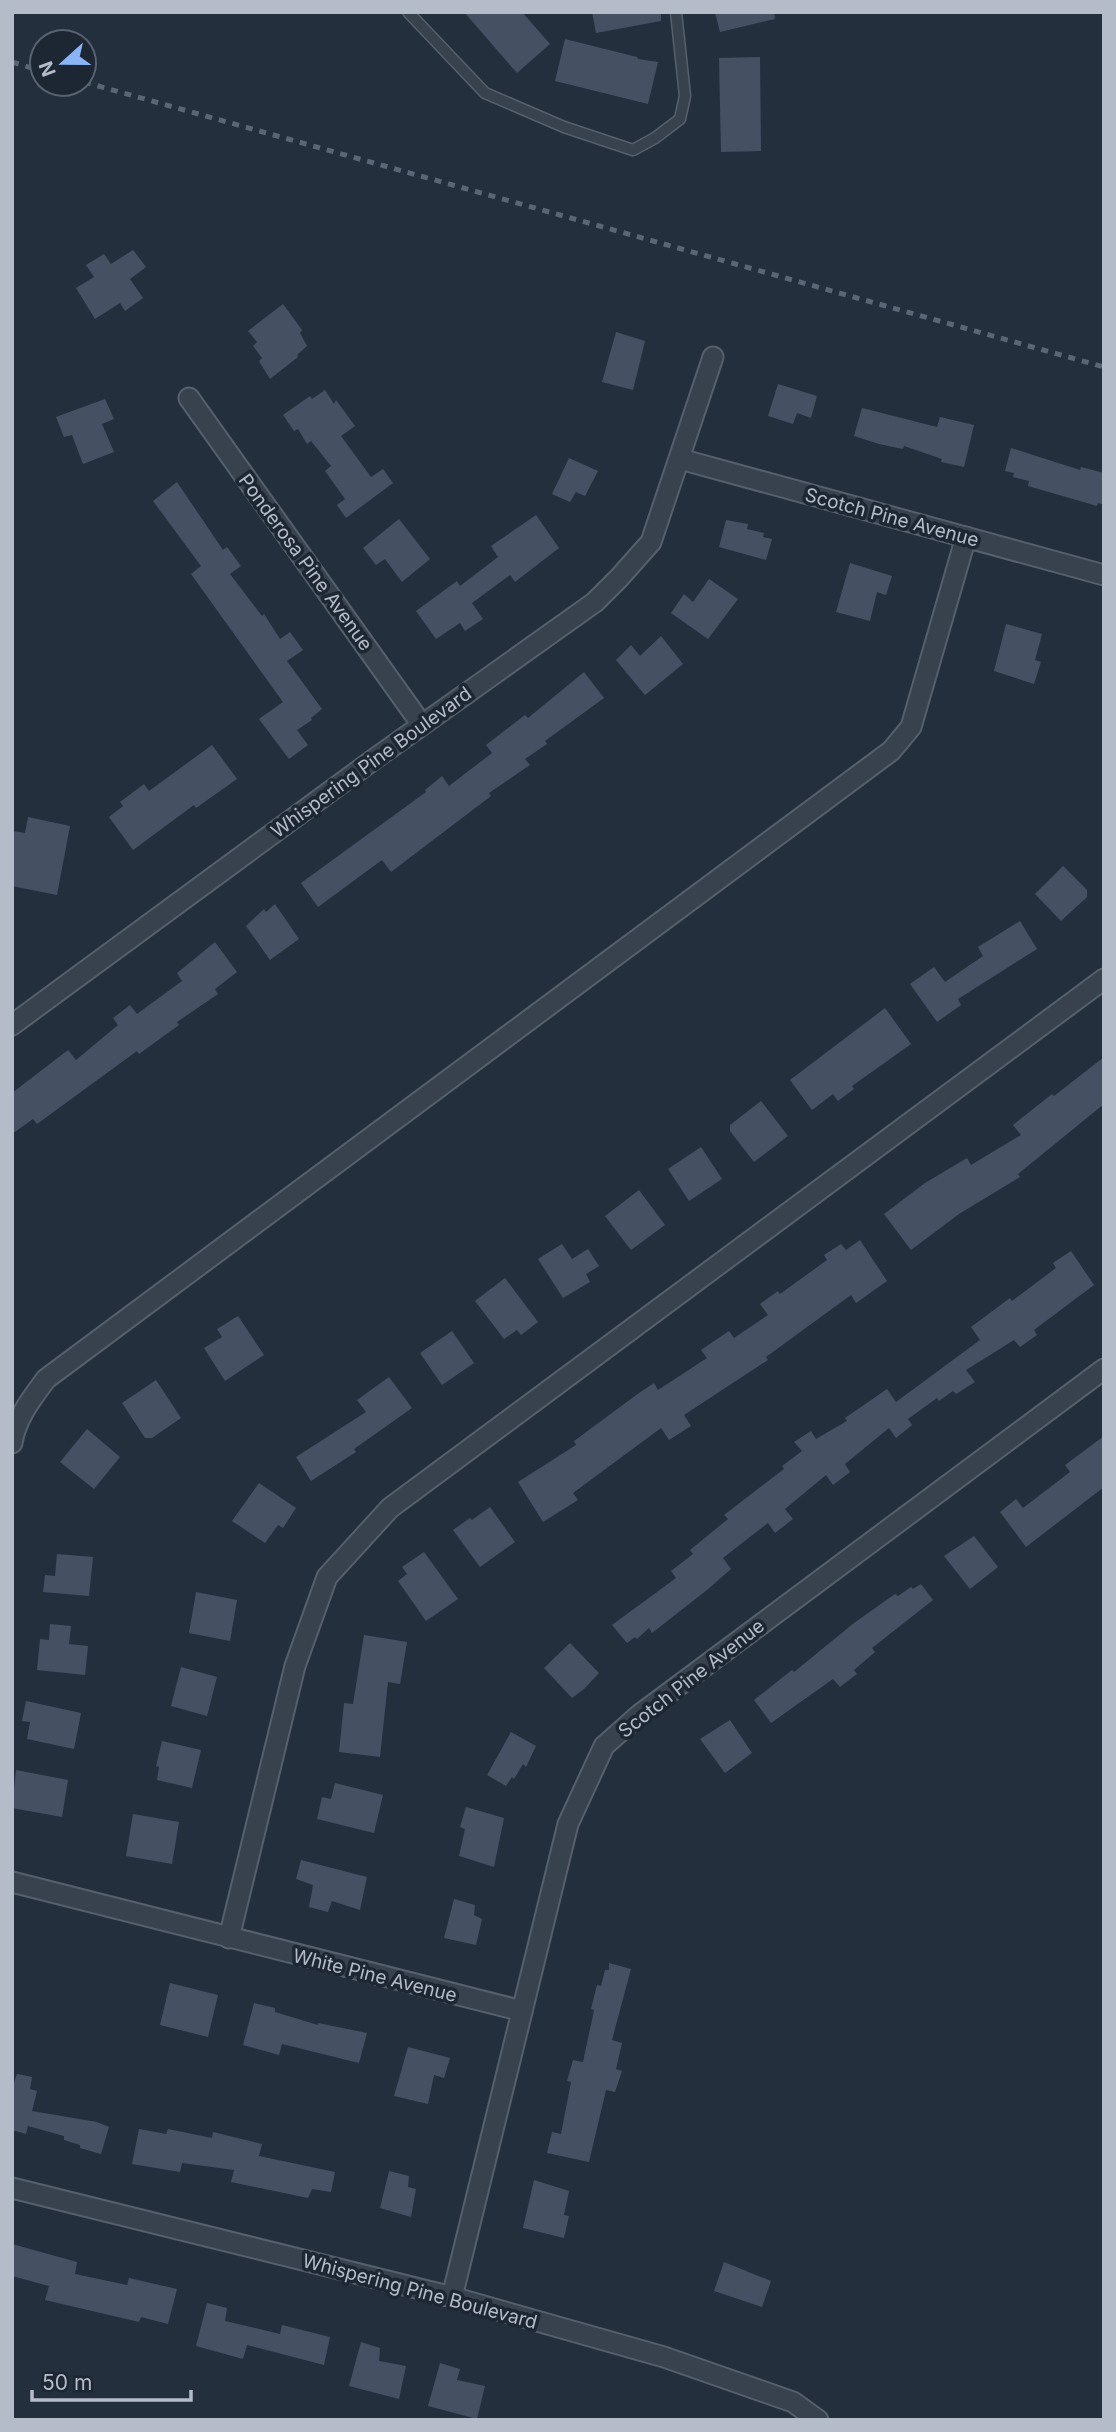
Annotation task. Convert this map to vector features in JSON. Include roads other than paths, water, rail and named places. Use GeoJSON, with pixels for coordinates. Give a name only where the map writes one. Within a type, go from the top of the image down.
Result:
{"type":"FeatureCollection","features":[{"type":"Feature","properties":{"kind":"street","name":"Whispering Pine Boulevard"},"geometry":{"type":"LineString","coordinates":[[12,1025],[595,602],[620,579],[651,542],[713,357]]}},
{"type":"Feature","properties":{"kind":"street","name":"Ponderosa Pine Avenue"},"geometry":{"type":"LineString","coordinates":[[189,398],[422,725]]}},
{"type":"Feature","properties":{"kind":"street","name":"Scotch Pine Avenue"},"geometry":{"type":"LineString","coordinates":[[680,459],[1104,575]]}},
{"type":"Feature","properties":{"kind":"street"},"geometry":{"type":"LineString","coordinates":[[12,1443],[27,1405],[46,1379],[891,751],[911,727],[966,537]]}},
{"type":"Feature","properties":{"kind":"street"},"geometry":{"type":"LineString","coordinates":[[229,1938],[295,1666],[327,1577],[390,1508],[1104,979]]}},
{"type":"Feature","properties":{"kind":"street","name":"Scotch Pine Avenue"},"geometry":{"type":"LineString","coordinates":[[452,2297],[568,1824],[604,1746],[639,1715],[1104,1369]]}},
{"type":"Feature","properties":{"kind":"street","name":"White Pine Avenue"},"geometry":{"type":"LineString","coordinates":[[12,1882],[522,2011]]}},
{"type":"Feature","properties":{"kind":"street","name":"Whispering Pine Boulevard"},"geometry":{"type":"LineString","coordinates":[[12,2188],[452,2297],[664,2357],[793,2402],[818,2420]]}},
{"type":"Feature","properties":{"kind":"lane"},"geometry":{"type":"LineString","coordinates":[[408,12],[485,93],[564,127],[633,149],[655,138],[680,120],[685,96],[676,12]]}},
{"type":"Feature","properties":{"kind":"railway"},"geometry":{"type":"LineString","coordinates":[[12,62],[28,67]]}},
{"type":"Feature","properties":{"kind":"railway"},"geometry":{"type":"LineString","coordinates":[[98,86],[1104,367]]}}]}
